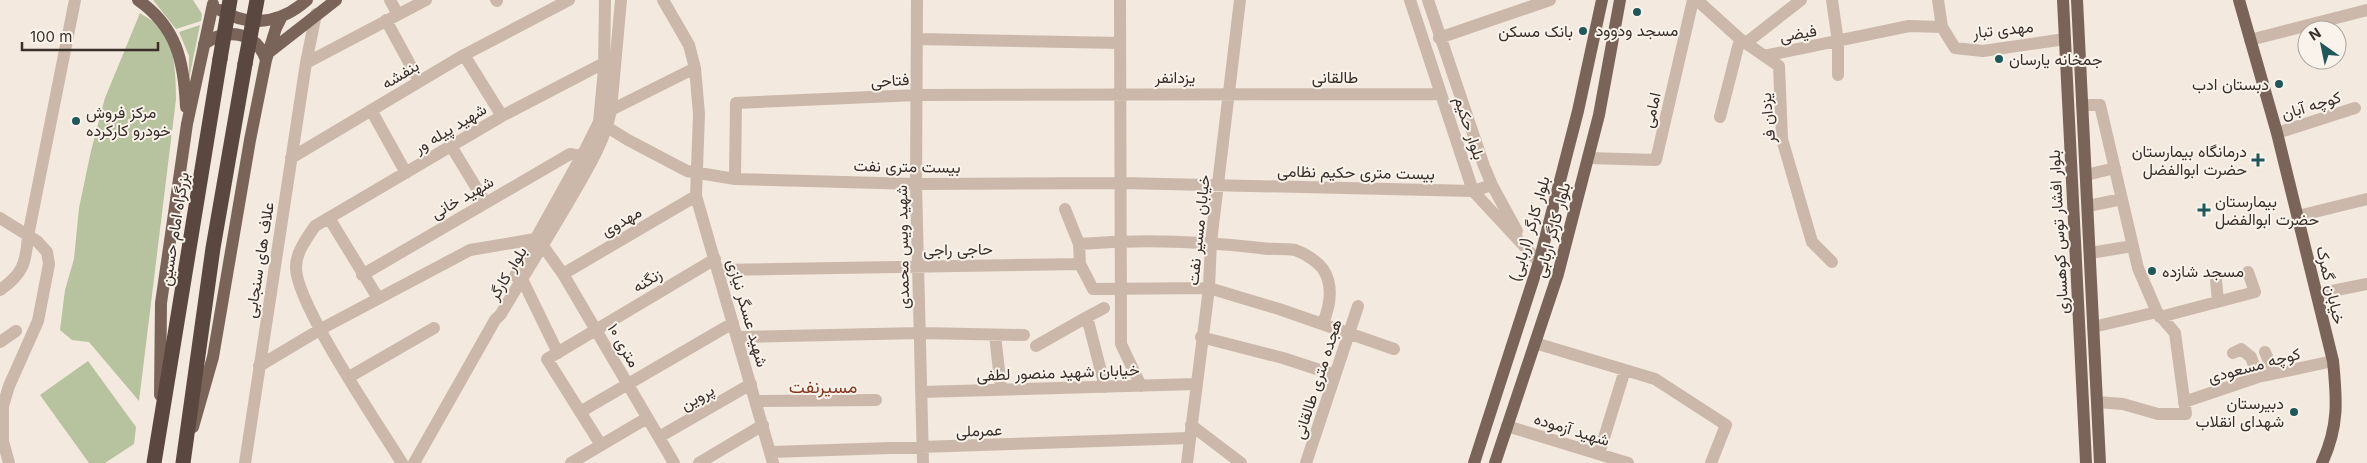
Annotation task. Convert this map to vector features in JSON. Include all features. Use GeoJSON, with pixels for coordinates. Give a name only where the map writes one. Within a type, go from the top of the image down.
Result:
{"type":"FeatureCollection","features":[{"type":"Feature","properties":{"kind":"highway","name":"بزرگراه امام حسین"},"geometry":{"type":"LineString","coordinates":[[154,463],[230,0]]}},
{"type":"Feature","properties":{"kind":"highway"},"geometry":{"type":"LineString","coordinates":[[183,463],[213,248],[244,64],[257,0]]}},
{"type":"Feature","properties":{"kind":"main road"},"geometry":{"type":"LineString","coordinates":[[138,0],[160,18],[177,48],[185,80],[187,124]]}},
{"type":"Feature","properties":{"kind":"main road"},"geometry":{"type":"LineString","coordinates":[[159,426],[161,303],[187,124],[211,2],[229,15],[246,21],[264,22],[281,18],[296,10],[307,0]]}},
{"type":"Feature","properties":{"kind":"main road"},"geometry":{"type":"LineString","coordinates":[[267,56],[316,14],[336,0]]}},
{"type":"Feature","properties":{"kind":"main road","name":"بلوار کارگر (اربابی)"},"geometry":{"type":"LineString","coordinates":[[1474,463],[1539,262],[1578,111],[1602,0]]}},
{"type":"Feature","properties":{"kind":"main road","name":"بلوار کارگر اربابی"},"geometry":{"type":"LineString","coordinates":[[1495,463],[1558,274],[1599,115],[1620,0]]}},
{"type":"Feature","properties":{"kind":"main road"},"geometry":{"type":"LineString","coordinates":[[1617,24],[1629,0]]}},
{"type":"Feature","properties":{"kind":"main road","name":"بلوار افشار توس کوهساری"},"geometry":{"type":"LineString","coordinates":[[2063,0],[2086,463]]}},
{"type":"Feature","properties":{"kind":"main road","name":"بلوار افشار توس کوهساری"},"geometry":{"type":"LineString","coordinates":[[2077,0],[2100,463]]}},
{"type":"Feature","properties":{"kind":"main road","name":"خیابان گمرک"},"geometry":{"type":"LineString","coordinates":[[2239,0],[2277,132],[2332,361],[2337,397],[2336,424],[2322,463]]}},
{"type":"Feature","properties":{"kind":"main road"},"geometry":{"type":"LineString","coordinates":[[183,463],[213,357],[250,140],[267,56],[281,18]]}},
{"type":"Feature","properties":{"kind":"main road"},"geometry":{"type":"LineString","coordinates":[[204,44],[223,34],[244,35],[261,48],[267,56]]}},
{"type":"Feature","properties":{"kind":"main road"},"geometry":{"type":"LineString","coordinates":[[1578,111],[1599,115]]}},
{"type":"Feature","properties":{"kind":"street"},"geometry":{"type":"LineString","coordinates":[[0,290],[16,278],[27,252],[28,236],[75,0]]}},
{"type":"Feature","properties":{"kind":"street"},"geometry":{"type":"LineString","coordinates":[[390,0],[391,16],[419,81]]}},
{"type":"Feature","properties":{"kind":"street"},"geometry":{"type":"LineString","coordinates":[[306,63],[391,16],[426,0]]}},
{"type":"Feature","properties":{"kind":"street","name":"بنفشه"},"geometry":{"type":"LineString","coordinates":[[291,158],[464,54],[569,0]]}},
{"type":"Feature","properties":{"kind":"street","name":"بلوار کارگر"},"geometry":{"type":"LineString","coordinates":[[495,320],[495,310],[595,156],[603,124],[605,0]]}},
{"type":"Feature","properties":{"kind":"street","name":"بلوار کارگر"},"geometry":{"type":"LineString","coordinates":[[495,320],[501,314],[522,278],[582,156],[611,110],[621,0]]}},
{"type":"Feature","properties":{"kind":"street","name":"شهید عسگر نیازی"},"geometry":{"type":"LineString","coordinates":[[663,0],[689,45],[695,68],[699,114],[696,196],[772,458]]}},
{"type":"Feature","properties":{"kind":"street","name":"شهید ویس محمدی"},"geometry":{"type":"LineString","coordinates":[[918,0],[916,184],[923,463]]}},
{"type":"Feature","properties":{"kind":"street"},"geometry":{"type":"LineString","coordinates":[[1120,0],[1122,183],[1120,289],[1122,344],[1142,386]]}},
{"type":"Feature","properties":{"kind":"street","name":"خیابان مسیر نفت"},"geometry":{"type":"LineString","coordinates":[[1187,463],[1201,337],[1209,288],[1211,242],[1240,0]]}},
{"type":"Feature","properties":{"kind":"street","name":"بلوار حکیم"},"geometry":{"type":"LineString","coordinates":[[1410,0],[1473,190],[1539,262]]}},
{"type":"Feature","properties":{"kind":"street","name":"بلوار حکیم"},"geometry":{"type":"LineString","coordinates":[[1428,0],[1439,38],[1492,185],[1527,249]]}},
{"type":"Feature","properties":{"kind":"street"},"geometry":{"type":"LineString","coordinates":[[1439,38],[1550,0]]}},
{"type":"Feature","properties":{"kind":"street","name":"امامی"},"geometry":{"type":"LineString","coordinates":[[1588,158],[1656,160],[1693,0]]}},
{"type":"Feature","properties":{"kind":"street"},"geometry":{"type":"LineString","coordinates":[[1720,117],[1743,41],[1801,0]]}},
{"type":"Feature","properties":{"kind":"street"},"geometry":{"type":"LineString","coordinates":[[1832,0],[1838,42],[1838,75]]}},
{"type":"Feature","properties":{"kind":"street"},"geometry":{"type":"LineString","coordinates":[[1838,42],[1909,26],[1942,26],[1938,0]]}},
{"type":"Feature","properties":{"kind":"street","name":"یزدان فر"},"geometry":{"type":"LineString","coordinates":[[1705,2],[1743,41],[1779,66],[1782,139],[1812,242],[1832,262]]}},
{"type":"Feature","properties":{"kind":"street"},"geometry":{"type":"LineString","coordinates":[[2250,40],[2367,10]]}},
{"type":"Feature","properties":{"kind":"street","name":"علاف های سنجابی"},"geometry":{"type":"LineString","coordinates":[[244,463],[306,63],[316,14]]}},
{"type":"Feature","properties":{"kind":"street","name":"مهدی تبار"},"geometry":{"type":"LineString","coordinates":[[1942,26],[1955,48],[1983,51],[2065,38]]}},
{"type":"Feature","properties":{"kind":"street"},"geometry":{"type":"LineString","coordinates":[[917,39],[1120,43]]}},
{"type":"Feature","properties":{"kind":"street","name":"فیضی"},"geometry":{"type":"LineString","coordinates":[[1764,56],[1838,42]]}},
{"type":"Feature","properties":{"kind":"street"},"geometry":{"type":"LineString","coordinates":[[464,54],[502,116]]}},
{"type":"Feature","properties":{"kind":"street","name":"شهید پیله ور"},"geometry":{"type":"LineString","coordinates":[[296,268],[304,242],[314,226],[502,116],[604,63]]}},
{"type":"Feature","properties":{"kind":"street"},"geometry":{"type":"LineString","coordinates":[[611,110],[695,68]]}},
{"type":"Feature","properties":{"kind":"street","name":"یزدانفر"},"geometry":{"type":"LineString","coordinates":[[1121,94],[1229,93]]}},
{"type":"Feature","properties":{"kind":"street","name":"طالقانی"},"geometry":{"type":"LineString","coordinates":[[1229,93],[1442,94]]}},
{"type":"Feature","properties":{"kind":"street","name":"فتاحی"},"geometry":{"type":"LineString","coordinates":[[735,179],[736,104],[917,95],[1121,94]]}},
{"type":"Feature","properties":{"kind":"street"},"geometry":{"type":"LineString","coordinates":[[2082,105],[2100,105],[2138,268],[2158,314],[2175,332],[2185,408]]}},
{"type":"Feature","properties":{"kind":"street","name":"کوچه آبان"},"geometry":{"type":"LineString","coordinates":[[2277,132],[2355,108]]}},
{"type":"Feature","properties":{"kind":"street"},"geometry":{"type":"LineString","coordinates":[[371,110],[406,173]]}},
{"type":"Feature","properties":{"kind":"street","name":"بیست متری نفت"},"geometry":{"type":"LineString","coordinates":[[603,124],[628,140],[687,171],[735,179],[916,184],[1122,183],[1219,185]]}},
{"type":"Feature","properties":{"kind":"street"},"geometry":{"type":"LineString","coordinates":[[451,146],[485,202]]}},
{"type":"Feature","properties":{"kind":"street","name":"شهید خانی"},"geometry":{"type":"LineString","coordinates":[[362,275],[570,154],[582,156]]}},
{"type":"Feature","properties":{"kind":"street"},"geometry":{"type":"LineString","coordinates":[[2086,174],[2115,168]]}},
{"type":"Feature","properties":{"kind":"street","name":"بیست متری حکیم نظامی"},"geometry":{"type":"LineString","coordinates":[[1219,185],[1473,190],[1492,185]]}},
{"type":"Feature","properties":{"kind":"street","name":"مهدوی"},"geometry":{"type":"LineString","coordinates":[[563,274],[696,196]]}},
{"type":"Feature","properties":{"kind":"street"},"geometry":{"type":"LineString","coordinates":[[2088,206],[2122,199]]}},
{"type":"Feature","properties":{"kind":"street"},"geometry":{"type":"LineString","coordinates":[[2298,216],[2367,199]]}},
{"type":"Feature","properties":{"kind":"street"},"geometry":{"type":"LineString","coordinates":[[1065,210],[1079,244],[1080,264],[1093,288],[1209,288],[1323,323],[1394,348]]}},
{"type":"Feature","properties":{"kind":"street"},"geometry":{"type":"LineString","coordinates":[[0,218],[28,236],[47,252],[50,264],[38,321],[9,386],[3,406],[3,441],[9,463]]}},
{"type":"Feature","properties":{"kind":"street"},"geometry":{"type":"LineString","coordinates":[[328,218],[378,298]]}},
{"type":"Feature","properties":{"kind":"street"},"geometry":{"type":"LineString","coordinates":[[1079,244],[1120,241],[1211,242],[1274,250],[1294,250],[1308,256],[1323,268],[1330,287],[1329,308],[1323,323]]}},
{"type":"Feature","properties":{"kind":"street"},"geometry":{"type":"LineString","coordinates":[[259,366],[321,329],[470,250],[539,242]]}},
{"type":"Feature","properties":{"kind":"street","name":"۱۰ متری"},"geometry":{"type":"LineString","coordinates":[[539,242],[563,274],[674,463]]}},
{"type":"Feature","properties":{"kind":"street"},"geometry":{"type":"LineString","coordinates":[[2090,253],[2133,246]]}},
{"type":"Feature","properties":{"kind":"street","name":"حاجی راجی"},"geometry":{"type":"LineString","coordinates":[[717,264],[918,266],[1080,264]]}},
{"type":"Feature","properties":{"kind":"street","name":"زنگنه"},"geometry":{"type":"LineString","coordinates":[[558,353],[596,330],[717,264]]}},
{"type":"Feature","properties":{"kind":"street"},"geometry":{"type":"LineString","coordinates":[[274,269],[296,268],[297,281],[321,329],[402,463]]}},
{"type":"Feature","properties":{"kind":"street"},"geometry":{"type":"LineString","coordinates":[[2093,327],[2218,302],[2255,292],[2248,272]]}},
{"type":"Feature","properties":{"kind":"street"},"geometry":{"type":"LineString","coordinates":[[522,278],[558,353],[547,359],[602,445]]}},
{"type":"Feature","properties":{"kind":"street"},"geometry":{"type":"LineString","coordinates":[[2216,280],[2218,302]]}},
{"type":"Feature","properties":{"kind":"street"},"geometry":{"type":"LineString","coordinates":[[2316,294],[2367,284]]}},
{"type":"Feature","properties":{"kind":"street","name":"هجده متری طالقانی"},"geometry":{"type":"LineString","coordinates":[[1306,463],[1358,306]]}},
{"type":"Feature","properties":{"kind":"street"},"geometry":{"type":"LineString","coordinates":[[1036,346],[1104,308]]}},
{"type":"Feature","properties":{"kind":"street"},"geometry":{"type":"LineString","coordinates":[[1087,317],[1105,387]]}},
{"type":"Feature","properties":{"kind":"street"},"geometry":{"type":"LineString","coordinates":[[416,462],[495,320]]}},
{"type":"Feature","properties":{"kind":"street"},"geometry":{"type":"LineString","coordinates":[[580,412],[733,323]]}},
{"type":"Feature","properties":{"kind":"street"},"geometry":{"type":"LineString","coordinates":[[349,377],[434,328]]}},
{"type":"Feature","properties":{"kind":"street"},"geometry":{"type":"LineString","coordinates":[[0,342],[16,331]]}},
{"type":"Feature","properties":{"kind":"street"},"geometry":{"type":"LineString","coordinates":[[738,338],[920,333],[1024,335]]}},
{"type":"Feature","properties":{"kind":"street"},"geometry":{"type":"LineString","coordinates":[[995,335],[1001,390]]}},
{"type":"Feature","properties":{"kind":"street"},"geometry":{"type":"LineString","coordinates":[[1201,337],[1283,358],[1335,375]]}},
{"type":"Feature","properties":{"kind":"street"},"geometry":{"type":"LineString","coordinates":[[1535,344],[1655,380],[1726,425],[1711,463]]}},
{"type":"Feature","properties":{"kind":"street"},"geometry":{"type":"LineString","coordinates":[[2233,354],[2241,350],[2251,358],[2258,377]]}},
{"type":"Feature","properties":{"kind":"street"},"geometry":{"type":"LineString","coordinates":[[2265,352],[2274,373]]}},
{"type":"Feature","properties":{"kind":"street","name":"کوچه مسعودی"},"geometry":{"type":"LineString","coordinates":[[2097,402],[2123,404],[2158,414],[2185,408],[2258,377],[2332,361]]}},
{"type":"Feature","properties":{"kind":"street"},"geometry":{"type":"LineString","coordinates":[[1599,454],[1625,370]]}},
{"type":"Feature","properties":{"kind":"street","name":"پروین"},"geometry":{"type":"LineString","coordinates":[[659,438],[751,384]]}},
{"type":"Feature","properties":{"kind":"street","name":"خیابان شهید منصور لطفی"},"geometry":{"type":"LineString","coordinates":[[921,392],[1196,384]]}},
{"type":"Feature","properties":{"kind":"street"},"geometry":{"type":"LineString","coordinates":[[756,401],[876,400]]}},
{"type":"Feature","properties":{"kind":"street"},"geometry":{"type":"LineString","coordinates":[[571,463],[647,418]]}},
{"type":"Feature","properties":{"kind":"street"},"geometry":{"type":"LineString","coordinates":[[699,463],[763,425]]}},
{"type":"Feature","properties":{"kind":"street","name":"شهید آزموده"},"geometry":{"type":"LineString","coordinates":[[1507,426],[1628,463]]}},
{"type":"Feature","properties":{"kind":"street"},"geometry":{"type":"LineString","coordinates":[[1190,431],[1241,463]]}},
{"type":"Feature","properties":{"kind":"street","name":"عمرملی"},"geometry":{"type":"LineString","coordinates":[[772,458],[1190,431]]}},
{"type":"Feature","properties":{"kind":"green space"},"geometry":{"type":"Polygon","coordinates":[[[153,0],[193,0],[202,14],[201,21],[176,29],[153,0]]]}},
{"type":"Feature","properties":{"kind":"green space"},"geometry":{"type":"Polygon","coordinates":[[[140,13],[161,27],[167,36],[174,63],[176,99],[139,401],[89,342],[72,340],[60,330],[65,290],[74,259],[79,208],[91,151],[105,98],[140,13]]]}},
{"type":"Feature","properties":{"kind":"green space"},"geometry":{"type":"Polygon","coordinates":[[[200,25],[189,79],[189,56],[179,32],[200,25]]]}},
{"type":"Feature","properties":{"kind":"green space"},"geometry":{"type":"Polygon","coordinates":[[[88,361],[136,427],[134,444],[105,463],[89,463],[40,395],[88,361]]]}},
{"type":"Feature","properties":{"kind":"place","name":"مسجد ودوود"},"geometry":{"type":"Point","coordinates":[1637,12]}},
{"type":"Feature","properties":{"kind":"place","name":"بانک مسکن"},"geometry":{"type":"Point","coordinates":[1583,31]}},
{"type":"Feature","properties":{"kind":"place","name":"جمخانه یارسان"},"geometry":{"type":"Point","coordinates":[1999,59]}},
{"type":"Feature","properties":{"kind":"place","name":"دبستان ادب"},"geometry":{"type":"Point","coordinates":[2279,84]}},
{"type":"Feature","properties":{"kind":"place","name":"مرکز فروش خودرو کارکرده"},"geometry":{"type":"Point","coordinates":[76,121]}},
{"type":"Feature","properties":{"kind":"place","name":"درمانگاه بیمارستان حضرت ابوالفضل"},"geometry":{"type":"Point","coordinates":[2258,160]}},
{"type":"Feature","properties":{"kind":"place","name":"بیمارستان حضرت ابوالفضل"},"geometry":{"type":"Point","coordinates":[2204,210]}},
{"type":"Feature","properties":{"kind":"place","name":"مسجد شازده"},"geometry":{"type":"Point","coordinates":[2152,271]}},
{"type":"Feature","properties":{"kind":"place","name":"دبیرستان شهدای انقلاب"},"geometry":{"type":"Point","coordinates":[2294,412]}},
{"type":"Feature","properties":{"kind":"district","name":"مسیرنفت"},"geometry":{"type":"Point","coordinates":[823,387]}}]}
